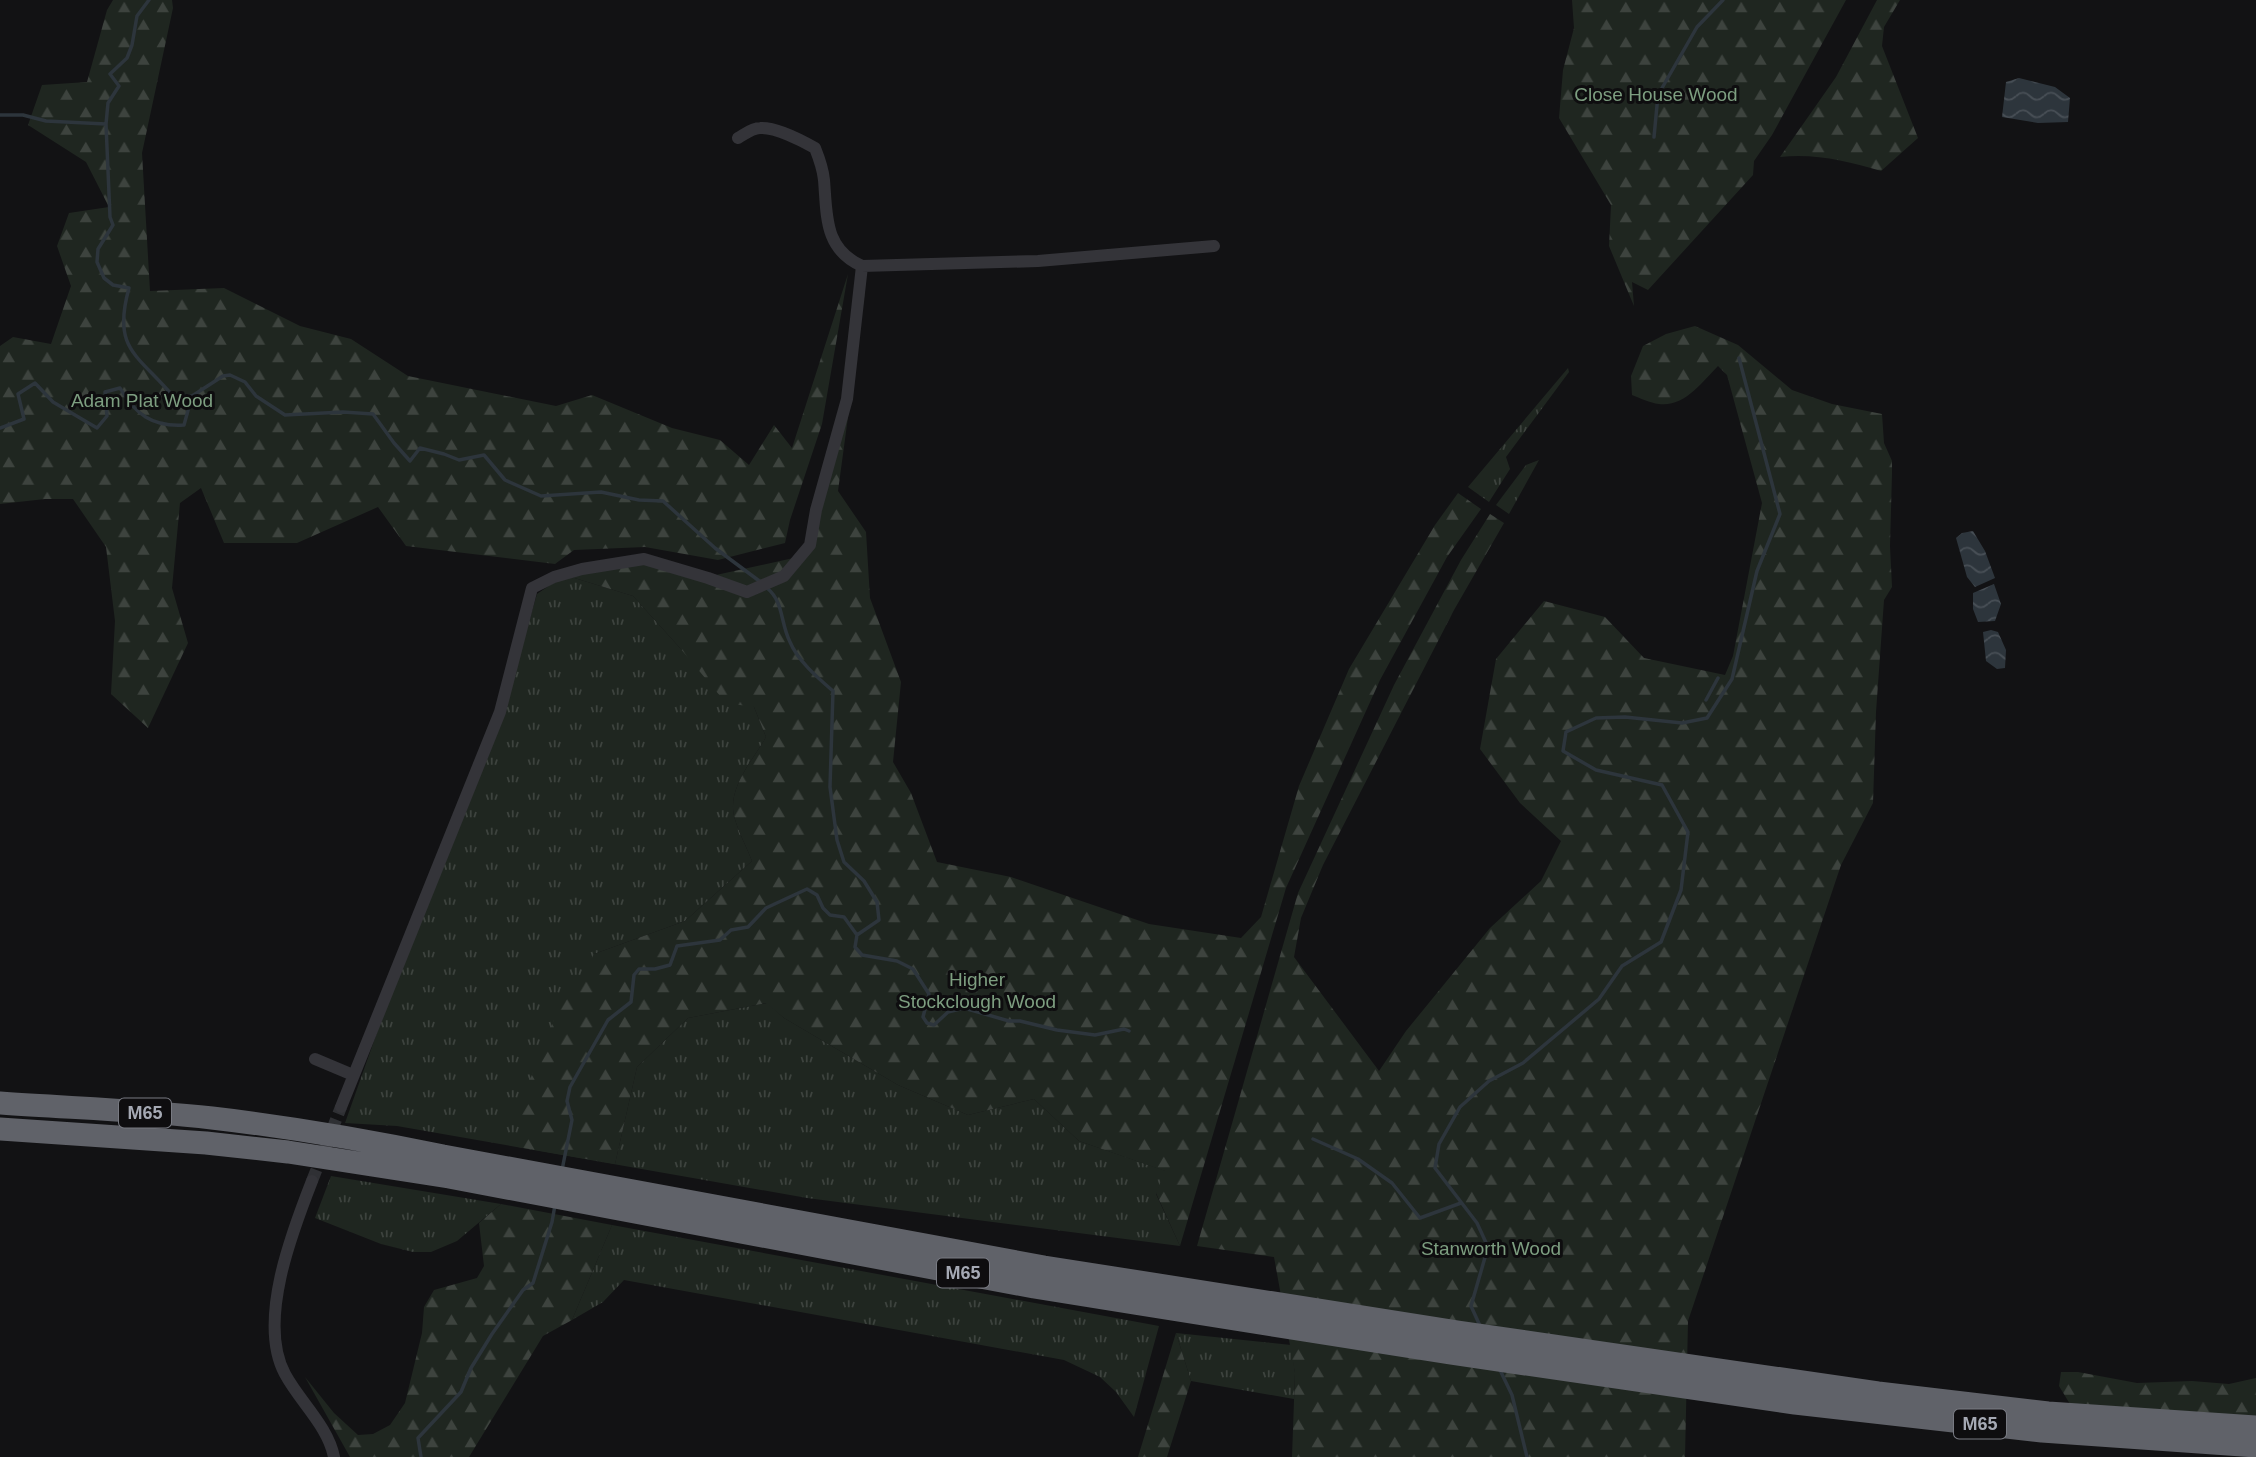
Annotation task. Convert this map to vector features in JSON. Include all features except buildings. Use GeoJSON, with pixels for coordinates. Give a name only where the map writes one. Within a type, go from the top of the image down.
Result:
{"type":"FeatureCollection","features":[{"type":"Feature","properties":{"kind":"highway","name":"M65"},"geometry":{"type":"LineString","coordinates":[[0,1103],[210,1118],[379,1143],[446,1167]]}},
{"type":"Feature","properties":{"kind":"highway","name":"M65"},"geometry":{"type":"LineString","coordinates":[[0,1129],[220,1144],[446,1167],[656,1205],[1034,1287],[1275,1314],[1706,1379],[1882,1414],[2042,1431],[2256,1446]]}},
{"type":"Feature","properties":{"kind":"highway","name":"M65"},"geometry":{"type":"LineString","coordinates":[[1706,1379],[1878,1393],[2048,1413],[2256,1427]]}},
{"type":"Feature","properties":{"kind":"street"},"geometry":{"type":"LineString","coordinates":[[738,138],[756,128],[762,128],[799,139],[815,148],[824,178],[829,232],[841,252],[862,266],[1038,261],[1214,246]]}},
{"type":"Feature","properties":{"kind":"street"},"geometry":{"type":"LineString","coordinates":[[341,1107],[499,712],[532,587],[573,572],[644,559],[747,592],[784,576],[810,545],[816,510],[847,399],[862,266]]}},
{"type":"Feature","properties":{"kind":"street"},"geometry":{"type":"LineString","coordinates":[[315,1059],[353,1075]]}},
{"type":"Feature","properties":{"kind":"street"},"geometry":{"type":"LineString","coordinates":[[312,1181],[285,1257],[274,1333],[283,1372],[329,1439],[334,1457]]}},
{"type":"Feature","properties":{"kind":"green space","name":"Adam Plat Wood"},"geometry":{"type":"Polygon","coordinates":[[[113,0],[172,0],[173,8],[142,153],[150,291],[224,288],[300,326],[351,339],[408,376],[556,406],[592,395],[672,428],[720,440],[749,465],[774,425],[792,448],[848,274],[822,424],[785,543],[718,560],[645,547],[574,550],[555,564],[406,546],[378,507],[297,543],[224,543],[201,488],[180,503],[172,588],[188,643],[148,728],[111,694],[115,621],[106,547],[73,499],[0,504],[0,346],[13,337],[51,344],[71,286],[57,246],[69,213],[109,207],[86,162],[28,125],[42,85],[87,82],[107,10],[113,0]]]}},
{"type":"Feature","properties":{"kind":"green space","name":"Close House Wood"},"geometry":{"type":"Polygon","coordinates":[[[1572,0],[1846,0],[1772,135],[1754,161],[1753,175],[1648,290],[1632,282],[1634,306],[1609,246],[1611,205],[1559,118],[1563,70],[1574,28],[1572,0]]]}},
{"type":"Feature","properties":{"kind":"green space"},"geometry":{"type":"Polygon","coordinates":[[[1877,0],[1900,0],[1884,27],[1882,46],[1918,138],[1881,171],[1831,159],[1780,157],[1836,77],[1877,0]]]}},
{"type":"Feature","properties":{"kind":"green space","name":"Higher Stockclough Wood"},"geometry":{"type":"Polygon","coordinates":[[[865,291],[838,491],[866,532],[870,598],[901,682],[893,762],[911,793],[937,862],[1011,877],[1149,924],[1241,938],[1261,917],[1299,786],[1349,669],[1435,525],[1458,493],[1481,509],[1447,557],[1380,680],[1286,888],[1180,1246],[1156,1193],[1165,1171],[1079,1141],[1034,1099],[968,1115],[898,1085],[784,1018],[766,1003],[688,1018],[637,1067],[615,1164],[518,1147],[521,1102],[554,1020],[594,954],[685,921],[752,861],[735,820],[734,799],[740,780],[766,737],[754,707],[726,703],[633,596],[568,576],[645,564],[716,575],[798,557],[814,533],[865,291]]]}},
{"type":"Feature","properties":{"kind":"green space","name":"Stanworth Wood"},"geometry":{"type":"Polygon","coordinates":[[[1695,326],[1738,345],[1792,390],[1832,404],[1882,414],[1884,443],[1892,461],[1892,587],[1884,600],[1873,803],[1841,865],[1688,1321],[1685,1457],[1292,1457],[1295,1373],[1274,1257],[1197,1246],[1298,893],[1394,685],[1461,560],[1490,514],[1504,523],[1454,610],[1323,865],[1301,918],[1294,957],[1379,1071],[1406,1031],[1490,928],[1541,881],[1561,841],[1520,803],[1480,749],[1496,659],[1544,601],[1605,617],[1644,658],[1725,675],[1733,656],[1762,503],[1727,375],[1718,366],[1685,398],[1668,404],[1632,395],[1631,376],[1643,346],[1666,334],[1695,326]]]}},
{"type":"Feature","properties":{"kind":"green space"},"geometry":{"type":"Polygon","coordinates":[[[1568,368],[1569,372],[1506,457],[1510,469],[1489,502],[1468,487],[1568,368]]]}},
{"type":"Feature","properties":{"kind":"green space"},"geometry":{"type":"Polygon","coordinates":[[[1539,460],[1509,514],[1496,505],[1526,465],[1539,460]]]}},
{"type":"Feature","properties":{"kind":"green space"},"geometry":{"type":"Polygon","coordinates":[[[568,576],[633,596],[680,648],[754,707],[766,737],[740,780],[734,799],[735,820],[752,861],[685,921],[594,954],[615,1164],[637,1067],[688,1018],[767,1003],[784,1018],[898,1085],[968,1115],[1034,1099],[1079,1141],[1166,1171],[1156,1194],[1180,1246],[807,1198],[397,1126],[345,1123],[385,1010],[512,681],[537,594],[568,576]]]}},
{"type":"Feature","properties":{"kind":"green space"},"geometry":{"type":"Polygon","coordinates":[[[331,1176],[501,1204],[457,1241],[431,1252],[413,1252],[381,1244],[315,1218],[331,1176]]]}},
{"type":"Feature","properties":{"kind":"green space"},"geometry":{"type":"Polygon","coordinates":[[[501,1204],[612,1225],[572,1320],[543,1336],[469,1457],[350,1457],[305,1377],[334,1413],[358,1435],[373,1434],[390,1425],[405,1403],[422,1333],[424,1307],[434,1290],[477,1278],[484,1266],[479,1223],[501,1204]]]}},
{"type":"Feature","properties":{"kind":"green space"},"geometry":{"type":"Polygon","coordinates":[[[612,1225],[1159,1326],[1134,1417],[1116,1392],[1100,1377],[1064,1360],[624,1280],[603,1302],[572,1320],[612,1225]]]}},
{"type":"Feature","properties":{"kind":"green space"},"geometry":{"type":"Polygon","coordinates":[[[1176,1333],[1291,1345],[1295,1373],[1294,1399],[1191,1381],[1176,1333]]]}},
{"type":"Feature","properties":{"kind":"green space"},"geometry":{"type":"Polygon","coordinates":[[[1176,1333],[1191,1381],[1167,1457],[1138,1457],[1176,1333]]]}},
{"type":"Feature","properties":{"kind":"green space"},"geometry":{"type":"Polygon","coordinates":[[[2061,1372],[2078,1372],[2137,1383],[2192,1381],[2229,1384],[2256,1378],[2256,1422],[2073,1409],[2059,1386],[2061,1372]]]}},
{"type":"Feature","properties":{"kind":"water"},"geometry":{"type":"Polygon","coordinates":[[[2019,78],[2055,87],[2070,98],[2068,122],[2038,123],[2002,117],[2006,82],[2019,78]]]}},
{"type":"Feature","properties":{"kind":"water"},"geometry":{"type":"Polygon","coordinates":[[[1973,531],[1985,551],[1995,578],[1975,587],[1967,577],[1956,538],[1962,533],[1973,531]]]}},
{"type":"Feature","properties":{"kind":"water"},"geometry":{"type":"Polygon","coordinates":[[[1994,584],[2001,604],[1995,621],[1978,622],[1973,609],[1973,593],[1994,584]]]}},
{"type":"Feature","properties":{"kind":"water"},"geometry":{"type":"Polygon","coordinates":[[[1983,632],[1998,632],[2006,650],[2005,668],[1997,669],[1986,661],[1983,632]]]}},
{"type":"Feature","properties":{"kind":"waterway"},"geometry":{"type":"LineString","coordinates":[[149,0],[137,16],[127,58],[110,74],[119,86],[108,103],[106,124],[110,217],[113,225],[98,249],[97,262],[104,278],[113,285],[129,288],[124,325],[131,349],[172,395],[192,396]]}},
{"type":"Feature","properties":{"kind":"waterway"},"geometry":{"type":"LineString","coordinates":[[1654,137],[1658,95],[1697,27],[1723,0]]}},
{"type":"Feature","properties":{"kind":"waterway"},"geometry":{"type":"LineString","coordinates":[[0,115],[106,124]]}},
{"type":"Feature","properties":{"kind":"waterway"},"geometry":{"type":"LineString","coordinates":[[1481,1328],[1471,1306],[1488,1247],[1477,1223],[1435,1168],[1439,1144],[1460,1107],[1489,1081],[1523,1063],[1599,999],[1622,966],[1661,942],[1681,890],[1688,832],[1662,785],[1596,770],[1563,751],[1566,732],[1596,718],[1625,717],[1682,723],[1707,718],[1732,679],[1757,571],[1780,514],[1739,358]]}},
{"type":"Feature","properties":{"kind":"waterway"},"geometry":{"type":"LineString","coordinates":[[192,396],[223,376],[230,375],[245,382],[256,396],[285,415],[343,412],[373,414],[410,461],[420,448],[459,460],[484,455],[505,480],[541,496],[601,492],[639,500],[663,501],[715,548],[762,583]]}},
{"type":"Feature","properties":{"kind":"waterway"},"geometry":{"type":"LineString","coordinates":[[0,428],[24,419],[18,394],[35,383],[53,402],[97,428],[107,416],[105,392],[120,388],[138,412],[154,421],[173,425],[184,425],[192,396]]}},
{"type":"Feature","properties":{"kind":"waterway"},"geometry":{"type":"LineString","coordinates":[[767,588],[779,606],[787,635],[798,656],[833,691],[830,787],[837,840],[844,862],[864,881],[877,902],[879,920],[857,935]]}},
{"type":"Feature","properties":{"kind":"waterway"},"geometry":{"type":"LineString","coordinates":[[1706,700],[1718,678]]}},
{"type":"Feature","properties":{"kind":"waterway"},"geometry":{"type":"LineString","coordinates":[[562,1170],[572,1120],[567,1101],[570,1087],[608,1020],[631,1002],[634,975],[639,969],[670,965],[677,946],[720,940],[731,930],[748,927],[766,908],[807,889],[817,895],[830,915],[844,917],[857,935],[855,947],[862,955],[897,961],[913,969],[929,994],[923,1017],[927,1023],[934,1025],[948,1012],[964,1008],[1009,1021],[1057,1030],[1095,1035],[1124,1029],[1129,1031]]}},
{"type":"Feature","properties":{"kind":"waterway"},"geometry":{"type":"LineString","coordinates":[[1313,1139],[1358,1159],[1392,1183],[1420,1218],[1461,1203]]}},
{"type":"Feature","properties":{"kind":"waterway"},"geometry":{"type":"LineString","coordinates":[[421,1457],[418,1438],[461,1392],[471,1368],[492,1334],[523,1290],[533,1283],[555,1205]]}},
{"type":"Feature","properties":{"kind":"waterway"},"geometry":{"type":"LineString","coordinates":[[1500,1370],[1512,1395],[1527,1457]]}},
{"type":"Feature","properties":{"kind":"tunnel"},"geometry":{"type":"LineString","coordinates":[[312,1181],[341,1107]]}}]}
